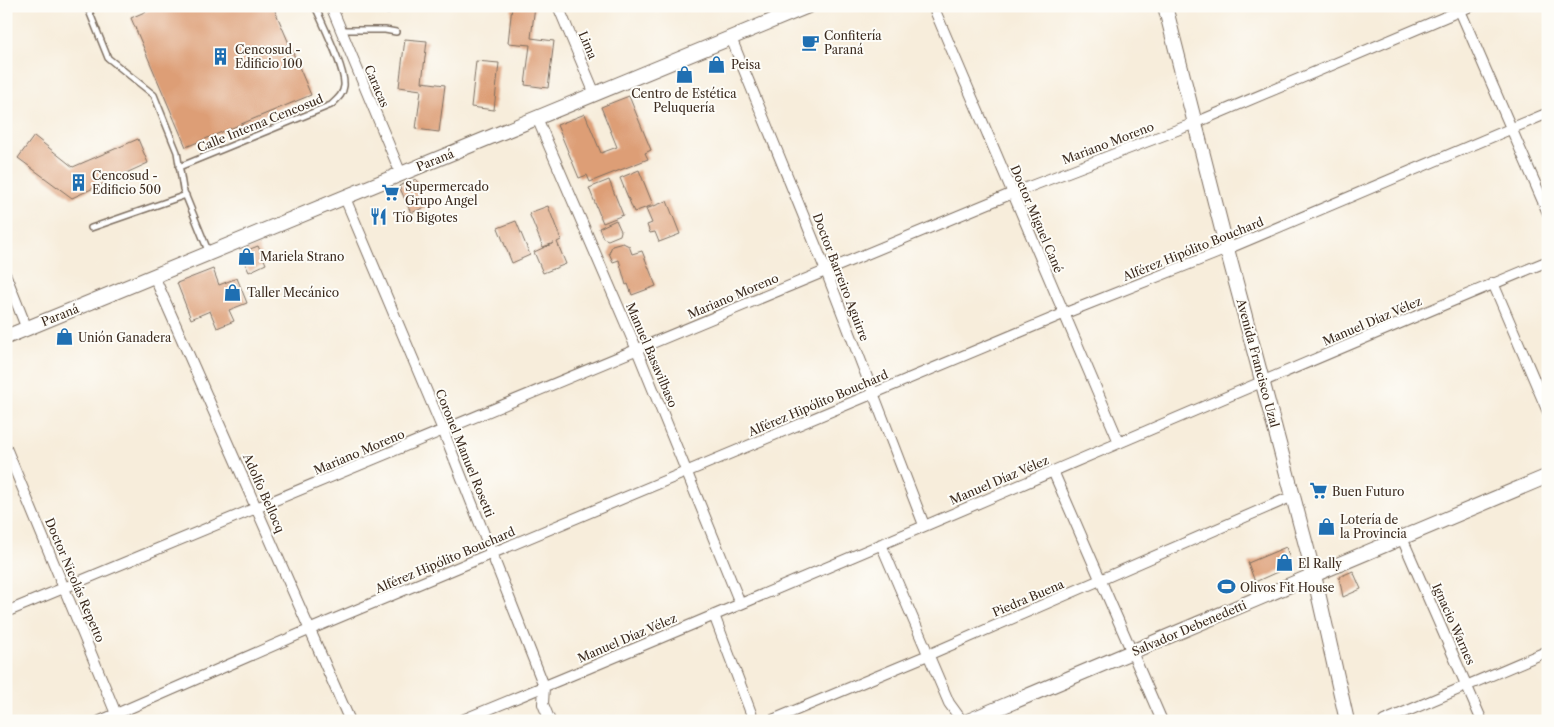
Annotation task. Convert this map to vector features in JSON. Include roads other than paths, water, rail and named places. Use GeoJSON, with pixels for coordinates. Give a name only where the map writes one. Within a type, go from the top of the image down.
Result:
{"type":"FeatureCollection","features":[{"type":"Feature","properties":{"kind":"street","name":"Caracas"},"geometry":{"type":"LineString","coordinates":[[331,6],[401,174]]}},
{"type":"Feature","properties":{"kind":"street","name":"Lima"},"geometry":{"type":"LineString","coordinates":[[558,6],[595,94]]}},
{"type":"Feature","properties":{"kind":"street","name":"Paraná"},"geometry":{"type":"LineString","coordinates":[[6,337],[808,6]]}},
{"type":"Feature","properties":{"kind":"street","name":"Doctor Miguel Cané"},"geometry":{"type":"LineString","coordinates":[[933,6],[1119,442]]}},
{"type":"Feature","properties":{"kind":"street","name":"Avenida Francisco Uzal"},"geometry":{"type":"LineString","coordinates":[[1165,6],[1227,249],[1314,575],[1347,721]]}},
{"type":"Feature","properties":{"kind":"street","name":"Mariano Moreno"},"geometry":{"type":"LineString","coordinates":[[6,612],[1013,193],[1195,123],[1459,9],[1471,6]]}},
{"type":"Feature","properties":{"kind":"street"},"geometry":{"type":"LineString","coordinates":[[1459,9],[1548,213]]}},
{"type":"Feature","properties":{"kind":"street","name":"Doctor Barreiro Aguirre"},"geometry":{"type":"LineString","coordinates":[[731,38],[826,271],[924,526]]}},
{"type":"Feature","properties":{"kind":"street","name":"Alférez Hipólito Bouchard"},"geometry":{"type":"LineString","coordinates":[[100,721],[118,717],[311,629],[1063,314],[1227,249],[1548,113]]}},
{"type":"Feature","properties":{"kind":"street","name":"Manuel Basavilbaso"},"geometry":{"type":"LineString","coordinates":[[537,118],[636,350],[740,604]]}},
{"type":"Feature","properties":{"kind":"street","name":"Coronel Manuel Rosetti"},"geometry":{"type":"LineString","coordinates":[[345,198],[443,430],[544,686],[543,704],[550,721]]}},
{"type":"Feature","properties":{"kind":"street","name":"Manuel Díaz Vélez"},"geometry":{"type":"LineString","coordinates":[[460,721],[1548,261]]}},
{"type":"Feature","properties":{"kind":"street"},"geometry":{"type":"LineString","coordinates":[[6,276],[27,329]]}},
{"type":"Feature","properties":{"kind":"street","name":"Adolfo Bellocq"},"geometry":{"type":"LineString","coordinates":[[154,276],[350,721]]}},
{"type":"Feature","properties":{"kind":"street"},"geometry":{"type":"LineString","coordinates":[[1493,283],[1548,412]]}},
{"type":"Feature","properties":{"kind":"street","name":"Doctor Nicolás Repetto"},"geometry":{"type":"LineString","coordinates":[[6,448],[118,717]]}},
{"type":"Feature","properties":{"kind":"street"},"geometry":{"type":"LineString","coordinates":[[1053,471],[1162,721]]}},
{"type":"Feature","properties":{"kind":"street","name":"Salvador Debenedetti"},"geometry":{"type":"LineString","coordinates":[[968,721],[1548,476]]}},
{"type":"Feature","properties":{"kind":"street","name":"Piedra Buena"},"geometry":{"type":"LineString","coordinates":[[770,721],[1101,581],[1293,496]]}},
{"type":"Feature","properties":{"kind":"street","name":"Ignacio Warnes"},"geometry":{"type":"LineString","coordinates":[[1402,538],[1482,721]]}},
{"type":"Feature","properties":{"kind":"street"},"geometry":{"type":"LineString","coordinates":[[881,544],[949,703],[962,721]]}},
{"type":"Feature","properties":{"kind":"street"},"geometry":{"type":"LineString","coordinates":[[714,615],[754,721]]}},
{"type":"Feature","properties":{"kind":"street"},"geometry":{"type":"LineString","coordinates":[[1384,721],[1548,651]]}},
{"type":"Feature","properties":{"kind":"lane"},"geometry":{"type":"LineString","coordinates":[[87,6],[108,58],[154,95],[178,152],[182,189],[210,254]]}},
{"type":"Feature","properties":{"kind":"lane","name":"Calle Interna Cencosud"},"geometry":{"type":"LineString","coordinates":[[179,167],[332,105],[342,94],[345,85],[342,71],[315,6]]}},
{"type":"Feature","properties":{"kind":"lane"},"geometry":{"type":"LineString","coordinates":[[341,30],[396,32]]}},
{"type":"Feature","properties":{"kind":"lane"},"geometry":{"type":"LineString","coordinates":[[91,228],[186,195]]}},
{"type":"Feature","properties":{"kind":"place","name":"Confitería Paraná"},"geometry":{"type":"Point","coordinates":[810,42]}},
{"type":"Feature","properties":{"kind":"place","name":"Cencosud - Edificio 100"},"geometry":{"type":"Point","coordinates":[221,56]}},
{"type":"Feature","properties":{"kind":"place","name":"Peisa"},"geometry":{"type":"Point","coordinates":[717,64]}},
{"type":"Feature","properties":{"kind":"place","name":"Centro de Estética Peluquería"},"geometry":{"type":"Point","coordinates":[684,74]}},
{"type":"Feature","properties":{"kind":"place","name":"Cencosud - Edificio 500"},"geometry":{"type":"Point","coordinates":[78,182]}},
{"type":"Feature","properties":{"kind":"place","name":"Supermercado Grupo Angel"},"geometry":{"type":"Point","coordinates":[391,193]}},
{"type":"Feature","properties":{"kind":"place","name":"Tío Bigotes"},"geometry":{"type":"Point","coordinates":[379,217]}},
{"type":"Feature","properties":{"kind":"place","name":"Mariela Strano"},"geometry":{"type":"Point","coordinates":[246,256]}},
{"type":"Feature","properties":{"kind":"place","name":"Taller Mecánico"},"geometry":{"type":"Point","coordinates":[233,292]}},
{"type":"Feature","properties":{"kind":"place","name":"Unión Ganadera"},"geometry":{"type":"Point","coordinates":[64,337]}},
{"type":"Feature","properties":{"kind":"place","name":"Buen Futuro"},"geometry":{"type":"Point","coordinates":[1318,491]}},
{"type":"Feature","properties":{"kind":"place","name":"Lotería de la Provincia"},"geometry":{"type":"Point","coordinates":[1326,526]}},
{"type":"Feature","properties":{"kind":"place","name":"El Rally"},"geometry":{"type":"Point","coordinates":[1284,563]}},
{"type":"Feature","properties":{"kind":"place","name":"Olivos Fit House"},"geometry":{"type":"Point","coordinates":[1226,587]}}]}
